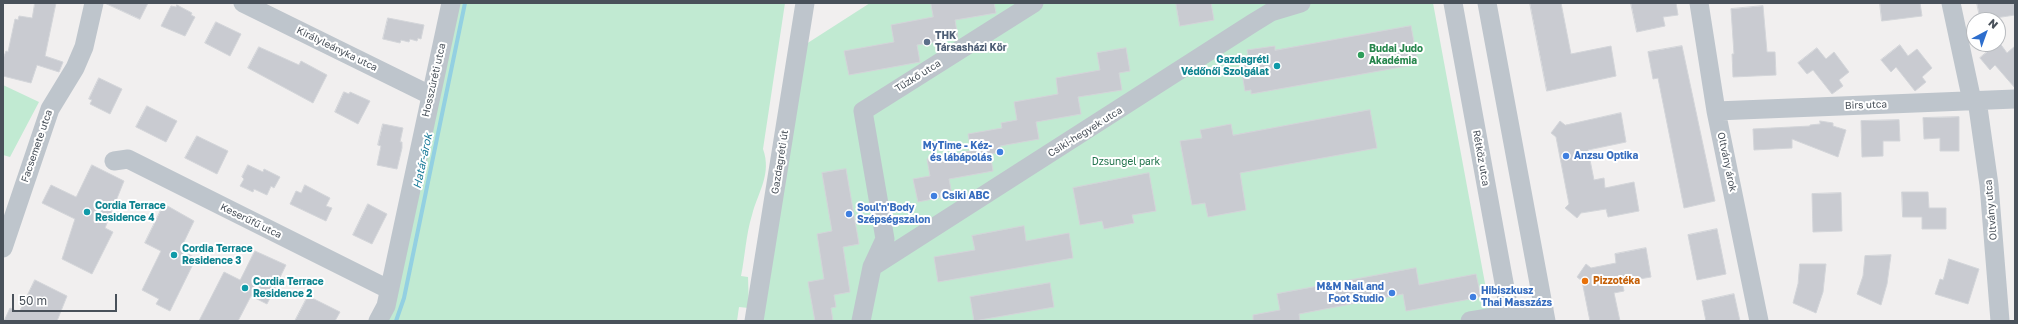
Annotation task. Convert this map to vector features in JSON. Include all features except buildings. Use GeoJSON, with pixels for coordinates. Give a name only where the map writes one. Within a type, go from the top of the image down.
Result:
{"type":"FeatureCollection","features":[{"type":"Feature","properties":{"kind":"street","name":"Facsemete utca"},"geometry":{"type":"LineString","coordinates":[[3,248],[50,109],[75,68],[84,47],[94,3]]}},
{"type":"Feature","properties":{"kind":"street","name":"Királyleányka utca"},"geometry":{"type":"LineString","coordinates":[[243,3],[274,10],[430,95]]}},
{"type":"Feature","properties":{"kind":"street","name":"Hosszúréti utca"},"geometry":{"type":"LineString","coordinates":[[378,321],[386,306],[388,289],[451,3]]}},
{"type":"Feature","properties":{"kind":"street","name":"Gazdagréti út"},"geometry":{"type":"LineString","coordinates":[[754,321],[805,3]]}},
{"type":"Feature","properties":{"kind":"street","name":"Tűzkő utca"},"geometry":{"type":"LineString","coordinates":[[872,267],[885,239],[863,111],[1034,3]]}},
{"type":"Feature","properties":{"kind":"street","name":"Csiki-hegyek utca"},"geometry":{"type":"LineString","coordinates":[[872,267],[1259,19],[1271,12],[1301,3]]}},
{"type":"Feature","properties":{"kind":"street","name":"Rétköz utca"},"geometry":{"type":"LineString","coordinates":[[1453,3],[1510,317]]}},
{"type":"Feature","properties":{"kind":"street"},"geometry":{"type":"LineString","coordinates":[[1470,321],[1545,315],[1487,3]]}},
{"type":"Feature","properties":{"kind":"street","name":"Oltvány árok"},"geometry":{"type":"LineString","coordinates":[[1699,3],[1716,111],[1759,321]]}},
{"type":"Feature","properties":{"kind":"street","name":"Oltvány utca"},"geometry":{"type":"LineString","coordinates":[[1952,3],[1974,100],[1989,185],[2000,321]]}},
{"type":"Feature","properties":{"kind":"street","name":"Birs utca"},"geometry":{"type":"LineString","coordinates":[[1716,111],[2015,99]]}},
{"type":"Feature","properties":{"kind":"street","name":"Keserűfű utca"},"geometry":{"type":"LineString","coordinates":[[114,161],[128,159],[388,289]]}},
{"type":"Feature","properties":{"kind":"street"},"geometry":{"type":"LineString","coordinates":[[861,321],[872,267]]}},
{"type":"Feature","properties":{"kind":"green space"},"geometry":{"type":"Polygon","coordinates":[[[458,3],[785,3],[763,149],[766,167],[765,175],[750,222],[741,276],[748,277],[749,308],[739,307],[737,321],[385,321],[458,3]]]}},
{"type":"Feature","properties":{"kind":"green space","name":"Dzsungel park"},"geometry":{"type":"Polygon","coordinates":[[[870,3],[1433,3],[1492,321],[761,321],[803,46],[870,3]]]}},
{"type":"Feature","properties":{"kind":"green space"},"geometry":{"type":"Polygon","coordinates":[[[3,85],[39,102],[10,157],[3,155],[3,85]]]}},
{"type":"Feature","properties":{"kind":"waterway","name":"Határ-árok"},"geometry":{"type":"LineString","coordinates":[[396,321],[404,298],[465,3]]}},
{"type":"Feature","properties":{"kind":"place","name":"THK Társasházi Kör"},"geometry":{"type":"Point","coordinates":[927,42]}},
{"type":"Feature","properties":{"kind":"place","name":"Budai Judo Akadémia"},"geometry":{"type":"Point","coordinates":[1361,55]}},
{"type":"Feature","properties":{"kind":"place","name":"Gazdagréti Védőnői Szolgálat"},"geometry":{"type":"Point","coordinates":[1277,66]}},
{"type":"Feature","properties":{"kind":"place","name":"MyTime - Kéz- és lábápolás"},"geometry":{"type":"Point","coordinates":[1000,152]}},
{"type":"Feature","properties":{"kind":"place","name":"Anzsu Optika"},"geometry":{"type":"Point","coordinates":[1566,156]}},
{"type":"Feature","properties":{"kind":"place","name":"Csiki ABC"},"geometry":{"type":"Point","coordinates":[934,196]}},
{"type":"Feature","properties":{"kind":"place","name":"Cordia Terrace Residence 4"},"geometry":{"type":"Point","coordinates":[87,212]}},
{"type":"Feature","properties":{"kind":"place","name":"Soul'n'Body Szépségszalon"},"geometry":{"type":"Point","coordinates":[849,214]}},
{"type":"Feature","properties":{"kind":"place","name":"Cordia Terrace Residence 3"},"geometry":{"type":"Point","coordinates":[174,255]}},
{"type":"Feature","properties":{"kind":"place","name":"Pizzotéka"},"geometry":{"type":"Point","coordinates":[1585,281]}},
{"type":"Feature","properties":{"kind":"place","name":"Cordia Terrace Residence 2"},"geometry":{"type":"Point","coordinates":[245,288]}},
{"type":"Feature","properties":{"kind":"place","name":"M&M Nail and Foot Studio"},"geometry":{"type":"Point","coordinates":[1392,293]}},
{"type":"Feature","properties":{"kind":"place","name":"Hibiszkusz Thai Masszázs"},"geometry":{"type":"Point","coordinates":[1473,297]}}]}
